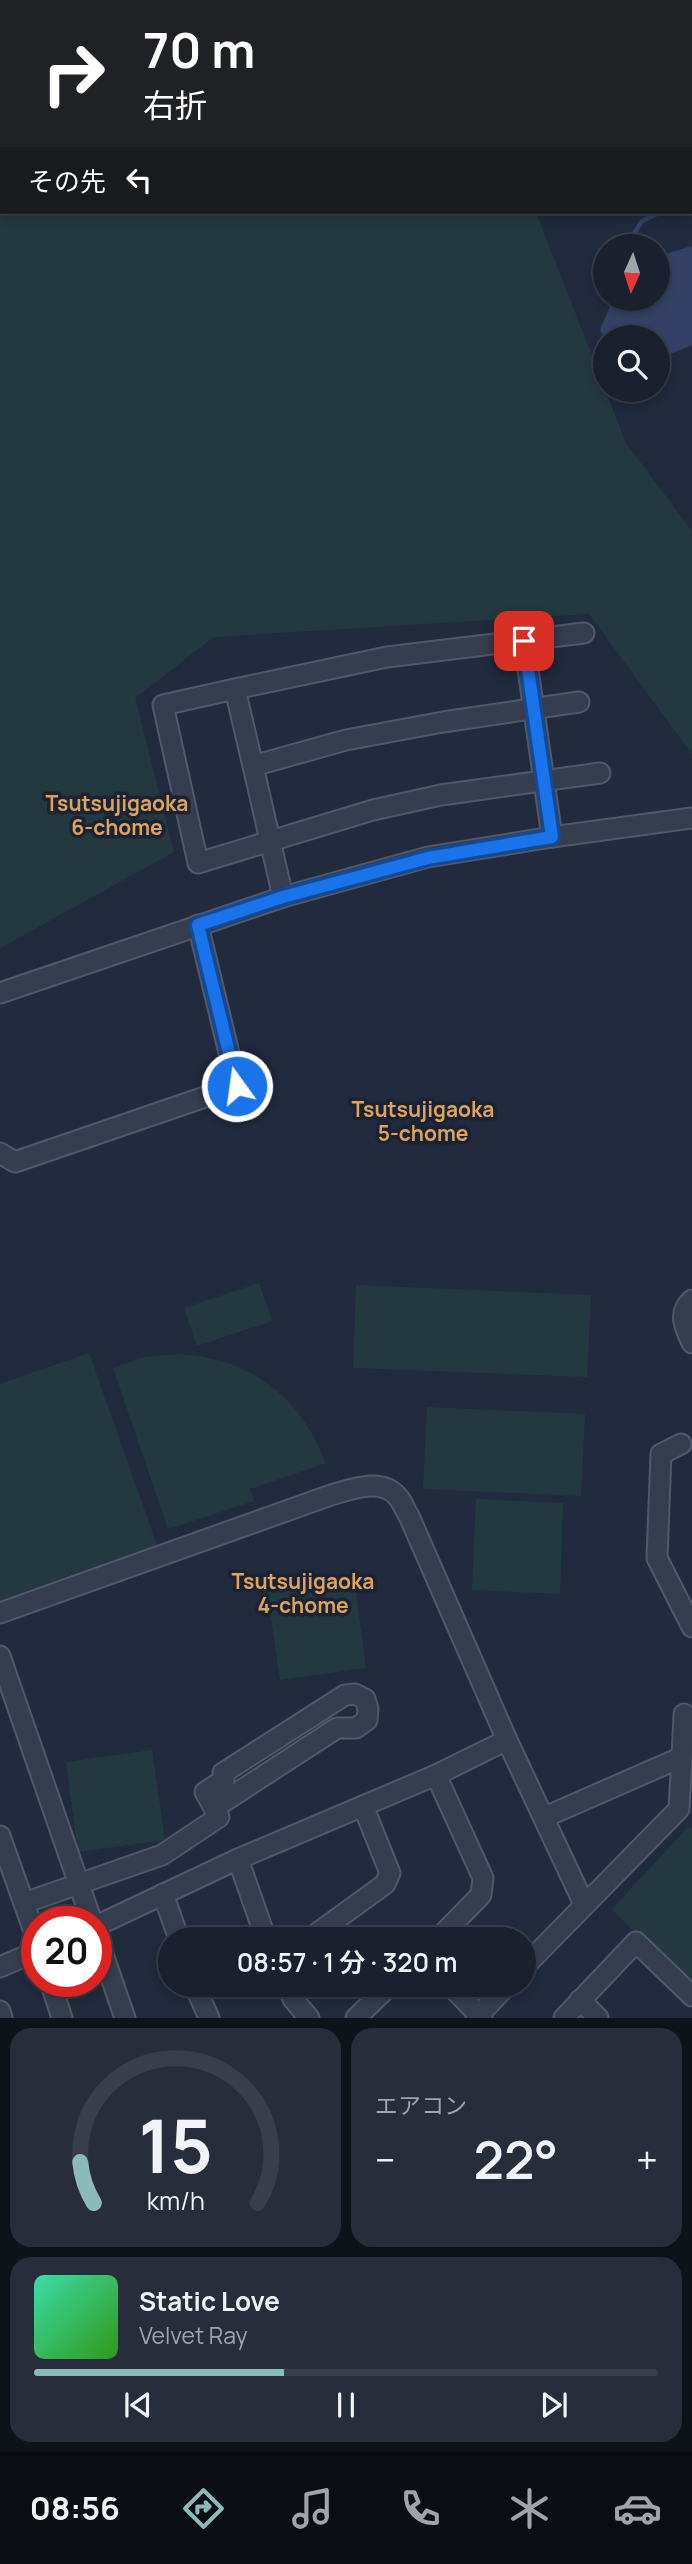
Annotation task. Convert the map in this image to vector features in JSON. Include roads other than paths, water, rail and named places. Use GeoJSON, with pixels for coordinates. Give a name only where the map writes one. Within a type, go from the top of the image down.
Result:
{"type":"FeatureCollection","features":[{"type":"Feature","properties":{"kind":"street"},"geometry":{"type":"LineString","coordinates":[[584,634],[387,657],[163,705],[198,863],[387,807],[441,795],[600,773]]}},
{"type":"Feature","properties":{"kind":"street"},"geometry":{"type":"LineString","coordinates":[[524,641],[552,837]]}},
{"type":"Feature","properties":{"kind":"street"},"geometry":{"type":"LineString","coordinates":[[235,689],[283,897]]}},
{"type":"Feature","properties":{"kind":"street"},"geometry":{"type":"LineString","coordinates":[[253,766],[346,740],[579,702]]}},
{"type":"Feature","properties":{"kind":"street"},"geometry":{"type":"LineString","coordinates":[[0,993],[283,897],[428,858],[552,837],[692,818]]}},
{"type":"Feature","properties":{"kind":"street"},"geometry":{"type":"LineString","coordinates":[[0,1153],[15,1162],[237,1086],[198,925]]}},
{"type":"Feature","properties":{"kind":"street"},"geometry":{"type":"LineString","coordinates":[[692,1300],[683,1313],[683,1324],[692,1343]]}},
{"type":"Feature","properties":{"kind":"street"},"geometry":{"type":"LineString","coordinates":[[681,1444],[661,1454],[657,1558],[692,1627]]}},
{"type":"Feature","properties":{"kind":"street"},"geometry":{"type":"LineString","coordinates":[[0,1613],[331,1495],[367,1485],[381,1486],[396,1493],[409,1516],[507,1740],[584,1904]]}},
{"type":"Feature","properties":{"kind":"street"},"geometry":{"type":"LineString","coordinates":[[0,1656],[87,1906]]}},
{"type":"Feature","properties":{"kind":"street"},"geometry":{"type":"LineString","coordinates":[[24,1903],[163,1855],[219,1817],[205,1792],[224,1780],[223,1773],[345,1695],[355,1693],[365,1699],[367,1720],[356,1728],[337,1728],[214,1808]]}},
{"type":"Feature","properties":{"kind":"street"},"geometry":{"type":"LineString","coordinates":[[536,1954],[678,1809],[684,1714]]}},
{"type":"Feature","properties":{"kind":"street"},"geometry":{"type":"LineString","coordinates":[[112,1918],[238,1859],[436,1775],[507,1740]]}},
{"type":"Feature","properties":{"kind":"street"},"geometry":{"type":"LineString","coordinates":[[545,1817],[681,1756]]}},
{"type":"Feature","properties":{"kind":"street"},"geometry":{"type":"LineString","coordinates":[[436,1775],[483,1878],[481,1895],[450,1927]]}},
{"type":"Feature","properties":{"kind":"street"},"geometry":{"type":"LineString","coordinates":[[326,1927],[385,1884],[390,1873],[363,1806]]}},
{"type":"Feature","properties":{"kind":"street"},"geometry":{"type":"LineString","coordinates":[[0,1836],[25,1906]]}},
{"type":"Feature","properties":{"kind":"street"},"geometry":{"type":"LineString","coordinates":[[238,1859],[262,1927]]}},
{"type":"Feature","properties":{"kind":"street"},"geometry":{"type":"LineString","coordinates":[[163,1894],[174,1927]]}},
{"type":"Feature","properties":{"kind":"street"},"geometry":{"type":"LineString","coordinates":[[564,2018],[636,1942],[692,1996]]}},
{"type":"Feature","properties":{"kind":"street"},"geometry":{"type":"LineString","coordinates":[[0,1967],[21,1958]]}},
{"type":"Feature","properties":{"kind":"street"},"geometry":{"type":"LineString","coordinates":[[112,1980],[125,2018]]}},
{"type":"Feature","properties":{"kind":"street"},"geometry":{"type":"LineString","coordinates":[[55,1997],[62,2018]]}},
{"type":"Feature","properties":{"kind":"street"},"geometry":{"type":"LineString","coordinates":[[200,1997],[209,2018]]}},
{"type":"Feature","properties":{"kind":"street"},"geometry":{"type":"LineString","coordinates":[[292,1997],[309,2018]]}},
{"type":"Feature","properties":{"kind":"street"},"geometry":{"type":"LineString","coordinates":[[356,2018],[378,1997]]}},
{"type":"Feature","properties":{"kind":"street"},"geometry":{"type":"LineString","coordinates":[[461,1997],[479,2017],[497,1997]]}},
{"type":"Feature","properties":{"kind":"street"},"geometry":{"type":"LineString","coordinates":[[580,2000],[598,2018]]}},
{"type":"Feature","properties":{"kind":"street"},"geometry":{"type":"LineString","coordinates":[[0,2011],[2,2018]]}},
{"type":"Feature","properties":{"kind":"water"},"geometry":{"type":"Polygon","coordinates":[[[692,246],[692,345],[670,354],[670,325],[602,325],[608,312],[670,312],[670,252],[692,246]]]}},
{"type":"Feature","properties":{"kind":"waterway"},"geometry":{"type":"LineString","coordinates":[[634,234],[642,221],[657,214]]}},
{"type":"Feature","properties":{"kind":"district","name":"Tsutsujigaoka 6-chome"},"geometry":{"type":"Point","coordinates":[117,815]}},
{"type":"Feature","properties":{"kind":"district","name":"Tsutsujigaoka 5-chome"},"geometry":{"type":"Point","coordinates":[423,1121]}},
{"type":"Feature","properties":{"kind":"district","name":"Tsutsujigaoka 4-chome"},"geometry":{"type":"Point","coordinates":[303,1593]}}]}
